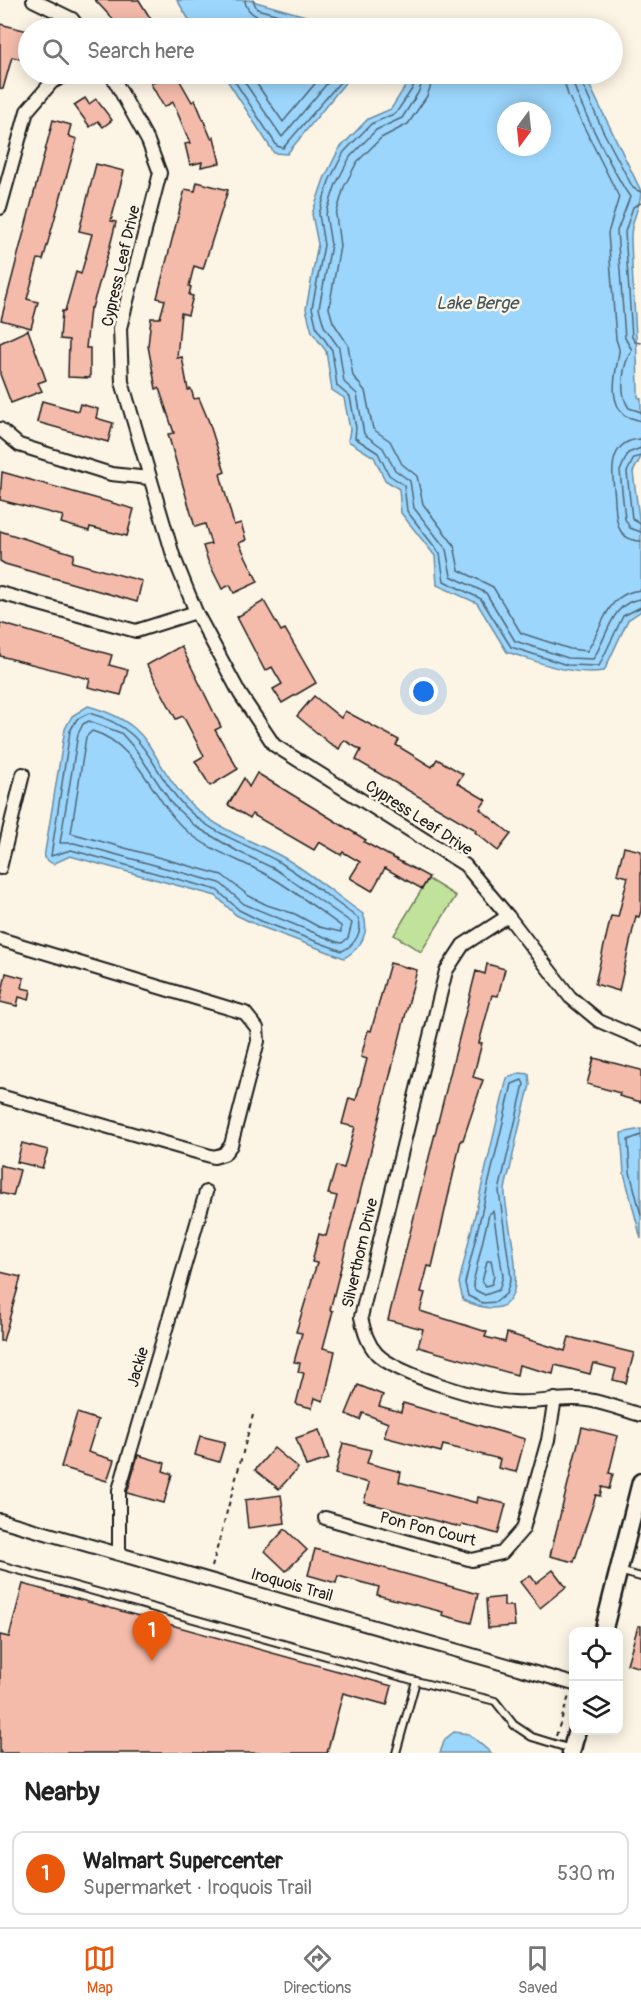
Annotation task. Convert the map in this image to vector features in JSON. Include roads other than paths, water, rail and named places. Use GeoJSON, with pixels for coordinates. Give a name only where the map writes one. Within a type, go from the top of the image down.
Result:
{"type":"FeatureCollection","features":[{"type":"Feature","properties":{"kind":"street"},"geometry":{"type":"LineString","coordinates":[[33,0],[70,18]]}},
{"type":"Feature","properties":{"kind":"street"},"geometry":{"type":"LineString","coordinates":[[0,208],[27,111],[50,84]]}},
{"type":"Feature","properties":{"kind":"street","name":"Cypress Leaf Drive"},"geometry":{"type":"LineString","coordinates":[[117,84],[148,141],[160,173],[120,328],[122,382],[148,478],[173,555],[196,612],[240,694],[274,745],[465,865],[508,916],[570,997],[599,1021],[640,1036]]}},
{"type":"Feature","properties":{"kind":"street"},"geometry":{"type":"LineString","coordinates":[[0,429],[19,445],[111,474],[148,478]]}},
{"type":"Feature","properties":{"kind":"street"},"geometry":{"type":"LineString","coordinates":[[0,592],[136,631],[196,612]]}},
{"type":"Feature","properties":{"kind":"street"},"geometry":{"type":"LineString","coordinates":[[0,868],[23,774]]}},
{"type":"Feature","properties":{"kind":"street","name":"Silverthorn Drive"},"geometry":{"type":"LineString","coordinates":[[508,916],[463,945],[446,971],[361,1317],[366,1338],[377,1354],[397,1369],[485,1398],[515,1402],[555,1399],[587,1400],[641,1414]]}},
{"type":"Feature","properties":{"kind":"street"},"geometry":{"type":"LineString","coordinates":[[0,939],[244,1013],[257,1028],[258,1041],[231,1145],[224,1154],[214,1157],[0,1096]]}},
{"type":"Feature","properties":{"kind":"street","name":"Jackie"},"geometry":{"type":"LineString","coordinates":[[119,1553],[119,1490],[206,1192]]}},
{"type":"Feature","properties":{"kind":"street","name":"Pon Pon Court"},"geometry":{"type":"LineString","coordinates":[[325,1518],[472,1560],[502,1553],[523,1529],[548,1440],[555,1399]]}},
{"type":"Feature","properties":{"kind":"street"},"geometry":{"type":"LineString","coordinates":[[604,1627],[641,1482]]}},
{"type":"Feature","properties":{"kind":"street","name":"Iroquois Trail"},"geometry":{"type":"LineString","coordinates":[[0,1520],[209,1579],[569,1688]]}},
{"type":"Feature","properties":{"kind":"street"},"geometry":{"type":"LineString","coordinates":[[571,1751],[576,1735]]}},
{"type":"Feature","properties":{"kind":"lane"},"geometry":{"type":"LineString","coordinates":[[0,1565],[495,1701],[514,1725],[532,1737],[571,1751]]}},
{"type":"Feature","properties":{"kind":"lane"},"geometry":{"type":"LineString","coordinates":[[618,1571],[641,1577]]}},
{"type":"Feature","properties":{"kind":"lane"},"geometry":{"type":"LineString","coordinates":[[396,1753],[416,1681]]}},
{"type":"Feature","properties":{"kind":"water"},"geometry":{"type":"Polygon","coordinates":[[[177,0],[249,0],[313,18],[188,18],[177,0]]]}},
{"type":"Feature","properties":{"kind":"water"},"geometry":{"type":"Polygon","coordinates":[[[229,84],[344,84],[287,154],[274,153],[229,84]]]}},
{"type":"Feature","properties":{"kind":"water","name":"Lake Berge"},"geometry":{"type":"Polygon","coordinates":[[[407,84],[589,84],[641,191],[631,236],[638,397],[641,399],[641,457],[633,472],[641,533],[641,611],[628,620],[604,671],[567,670],[507,652],[477,603],[437,585],[435,556],[401,513],[399,489],[385,480],[374,457],[348,441],[350,429],[344,398],[332,390],[326,351],[312,332],[306,309],[318,244],[312,214],[324,179],[339,149],[368,119],[391,109],[407,84]]]}},
{"type":"Feature","properties":{"kind":"water"},"geometry":{"type":"Polygon","coordinates":[[[88,706],[110,713],[137,731],[184,797],[205,816],[229,831],[292,862],[363,914],[365,934],[355,950],[344,958],[259,926],[236,915],[216,896],[70,856],[53,864],[44,858],[65,729],[72,716],[88,706]]]}},
{"type":"Feature","properties":{"kind":"water"},"geometry":{"type":"Polygon","coordinates":[[[520,1073],[529,1074],[530,1085],[505,1192],[516,1274],[513,1293],[505,1304],[489,1308],[463,1300],[459,1283],[507,1078],[520,1073]]]}},
{"type":"Feature","properties":{"kind":"water"},"geometry":{"type":"Polygon","coordinates":[[[641,1129],[641,1239],[624,1173],[621,1133],[641,1129]]]}},
{"type":"Feature","properties":{"kind":"water"},"geometry":{"type":"Polygon","coordinates":[[[454,1732],[469,1734],[491,1753],[440,1753],[445,1739],[454,1732]]]}},
{"type":"Feature","properties":{"kind":"place","name":"Walmart Supercenter"},"geometry":{"type":"Point","coordinates":[152,1661]}}]}
